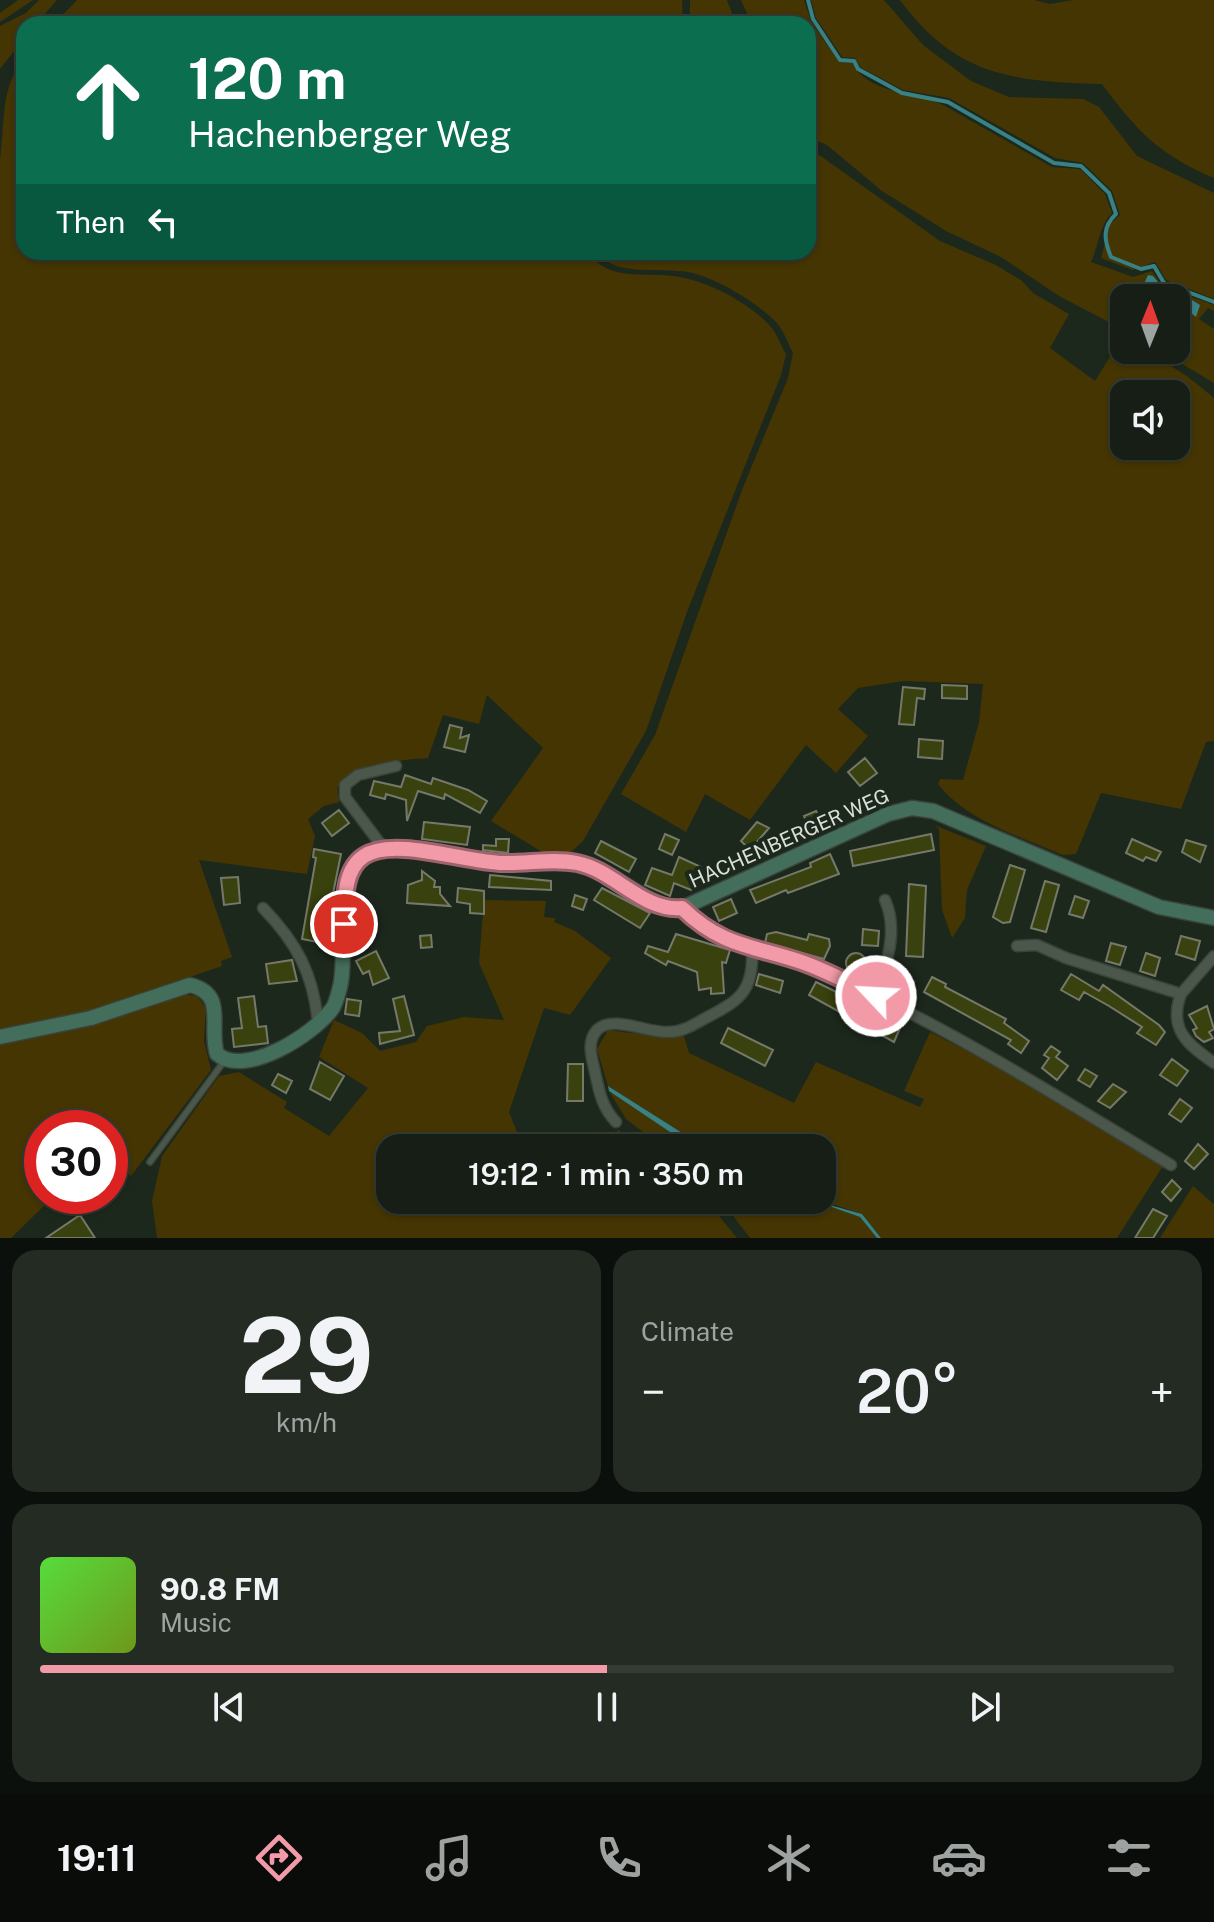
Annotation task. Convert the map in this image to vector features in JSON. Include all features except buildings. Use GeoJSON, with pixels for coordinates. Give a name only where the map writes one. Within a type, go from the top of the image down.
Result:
{"type":"FeatureCollection","features":[{"type":"Feature","properties":{"kind":"street"},"geometry":{"type":"LineString","coordinates":[[0,1037],[91,1018],[190,985],[205,990],[213,1000],[213,1044],[225,1060],[235,1063],[259,1059],[318,1024],[334,1008],[341,984],[345,894],[352,868],[362,857],[385,850],[345,797],[345,785],[358,775],[396,766]]}},
{"type":"Feature","properties":{"kind":"street","name":"HACHENBERGER WEG"},"geometry":{"type":"LineString","coordinates":[[385,850],[502,863],[578,863],[652,903],[670,909],[682,908],[888,814],[912,808],[965,823],[1159,907],[1214,918]]}},
{"type":"Feature","properties":{"kind":"street"},"geometry":{"type":"LineString","coordinates":[[876,996],[888,958],[893,916],[885,900]]}},
{"type":"Feature","properties":{"kind":"street"},"geometry":{"type":"LineString","coordinates":[[263,908],[302,955],[316,995],[318,1024]]}},
{"type":"Feature","properties":{"kind":"street"},"geometry":{"type":"LineString","coordinates":[[682,908],[718,935],[752,950],[805,963],[987,1054],[1171,1165]]}},
{"type":"Feature","properties":{"kind":"street"},"geometry":{"type":"LineString","coordinates":[[1017,946],[1037,945],[1066,958],[1181,994]]}},
{"type":"Feature","properties":{"kind":"street"},"geometry":{"type":"LineString","coordinates":[[616,1122],[601,1100],[590,1048],[595,1033],[602,1026],[614,1025],[675,1032],[738,1001],[749,978],[752,950]]}},
{"type":"Feature","properties":{"kind":"street"},"geometry":{"type":"LineString","coordinates":[[1214,956],[1181,994],[1176,1021],[1180,1034],[1214,1063]]}},
{"type":"Feature","properties":{"kind":"lane"},"geometry":{"type":"LineString","coordinates":[[150,1162],[225,1060]]}},
{"type":"Feature","properties":{"kind":"shaded area"},"geometry":{"type":"Polygon","coordinates":[[[18,0],[33,0],[0,22],[0,13],[18,0]]]}},
{"type":"Feature","properties":{"kind":"shaded area"},"geometry":{"type":"Polygon","coordinates":[[[39,0],[57,0],[43,16],[20,16],[39,0]]]}},
{"type":"Feature","properties":{"kind":"shaded area"},"geometry":{"type":"Polygon","coordinates":[[[77,0],[682,0],[683,16],[62,16],[77,0]]]}},
{"type":"Feature","properties":{"kind":"shaded area"},"geometry":{"type":"Polygon","coordinates":[[[690,0],[727,0],[733,16],[690,16],[690,0]]]}},
{"type":"Feature","properties":{"kind":"shaded area"},"geometry":{"type":"Polygon","coordinates":[[[741,0],[804,0],[809,16],[748,16],[741,0]]]}},
{"type":"Feature","properties":{"kind":"shaded area"},"geometry":{"type":"Polygon","coordinates":[[[811,0],[884,0],[923,45],[971,81],[1009,97],[1083,99],[1099,107],[1137,156],[1214,193],[1214,299],[1190,290],[1190,284],[1166,280],[1155,262],[1133,270],[1101,258],[1110,224],[1120,215],[1112,191],[1083,163],[1055,158],[949,98],[903,90],[860,67],[855,58],[842,57],[816,16],[811,0]]]}},
{"type":"Feature","properties":{"kind":"shaded area"},"geometry":{"type":"Polygon","coordinates":[[[900,0],[1034,0],[1050,4],[1073,0],[1214,0],[1214,178],[1178,160],[1150,140],[1102,84],[1040,80],[989,70],[965,60],[943,45],[921,26],[900,0]]]}},
{"type":"Feature","properties":{"kind":"shaded area"},"geometry":{"type":"Polygon","coordinates":[[[16,18],[16,48],[0,69],[0,26],[16,18]]]}},
{"type":"Feature","properties":{"kind":"shaded area"},"geometry":{"type":"Polygon","coordinates":[[[816,28],[839,62],[852,63],[870,81],[945,106],[1052,167],[1080,169],[1105,194],[1112,213],[1102,229],[1091,262],[1133,277],[1152,271],[1161,284],[1153,276],[1145,284],[1110,284],[1110,323],[1059,296],[1001,257],[946,231],[882,191],[827,145],[816,140],[816,28]]]}},
{"type":"Feature","properties":{"kind":"shaded area"},"geometry":{"type":"Polygon","coordinates":[[[16,69],[16,260],[595,260],[616,272],[673,276],[699,282],[751,309],[771,327],[786,354],[781,375],[687,612],[646,731],[583,841],[569,854],[544,853],[491,821],[543,748],[487,695],[479,724],[443,715],[428,758],[367,768],[337,788],[339,802],[324,806],[308,819],[315,836],[307,874],[199,860],[232,957],[221,961],[222,966],[75,1016],[0,1031],[0,159],[5,106],[16,69]]]}},
{"type":"Feature","properties":{"kind":"shaded area"},"geometry":{"type":"Polygon","coordinates":[[[816,153],[940,241],[996,265],[1022,281],[1033,293],[1069,314],[1050,348],[1095,381],[1110,357],[1110,364],[1167,364],[1184,374],[1214,398],[1214,741],[1206,742],[1181,809],[1101,793],[1076,854],[1063,855],[996,827],[964,808],[938,784],[940,779],[963,780],[979,722],[983,684],[903,681],[858,688],[838,709],[868,736],[836,773],[806,745],[750,820],[705,794],[686,832],[621,794],[655,735],[742,490],[788,378],[793,353],[775,321],[728,287],[696,274],[629,268],[605,260],[816,260],[816,153]]]}},
{"type":"Feature","properties":{"kind":"shaded area"},"geometry":{"type":"Polygon","coordinates":[[[1190,296],[1214,305],[1214,311],[1208,308],[1199,319],[1214,329],[1214,383],[1182,364],[1190,364],[1190,296]]]}},
{"type":"Feature","properties":{"kind":"shaded area"},"geometry":{"type":"Polygon","coordinates":[[[934,825],[986,846],[967,890],[965,918],[952,938],[942,910],[939,829],[934,825]]]}},
{"type":"Feature","properties":{"kind":"shaded area"},"geometry":{"type":"Polygon","coordinates":[[[484,900],[546,901],[544,917],[555,918],[554,922],[575,931],[611,958],[570,1015],[544,1008],[509,1112],[518,1134],[376,1134],[376,1214],[717,1214],[737,1238],[157,1238],[152,1201],[162,1156],[219,1076],[239,1072],[287,1102],[284,1108],[329,1136],[368,1088],[319,1057],[334,1020],[362,1033],[380,1051],[416,1042],[427,1026],[464,1017],[504,1020],[479,963],[484,900]]]}},
{"type":"Feature","properties":{"kind":"shaded area"},"geometry":{"type":"Polygon","coordinates":[[[182,994],[197,996],[206,1008],[204,1041],[211,1070],[131,1176],[128,1174],[128,1110],[24,1110],[24,1214],[36,1214],[11,1238],[0,1238],[0,1043],[182,994]]]}},
{"type":"Feature","properties":{"kind":"shaded area"},"geometry":{"type":"Polygon","coordinates":[[[608,1030],[663,1037],[683,1033],[689,1053],[794,1103],[816,1062],[920,1107],[924,1099],[904,1091],[930,1032],[998,1067],[1163,1166],[1117,1238],[881,1238],[862,1214],[836,1205],[836,1134],[684,1134],[608,1086],[597,1049],[608,1030]]]}},
{"type":"Feature","properties":{"kind":"shaded area"},"geometry":{"type":"Polygon","coordinates":[[[609,1091],[676,1134],[646,1134],[626,1119],[609,1091]]]}},
{"type":"Feature","properties":{"kind":"shaded area"},"geometry":{"type":"Polygon","coordinates":[[[1193,1186],[1214,1204],[1214,1238],[1160,1238],[1193,1186]]]}},
{"type":"Feature","properties":{"kind":"shaded area"},"geometry":{"type":"Polygon","coordinates":[[[836,1208],[860,1217],[877,1238],[750,1238],[732,1214],[836,1214],[836,1208]]]}},
{"type":"Feature","properties":{"kind":"water"},"geometry":{"type":"Polygon","coordinates":[[[1148,275],[1160,284],[1144,284],[1148,275]]]}},
{"type":"Feature","properties":{"kind":"water"},"geometry":{"type":"Polygon","coordinates":[[[1190,299],[1200,305],[1196,317],[1190,312],[1190,299]]]}},
{"type":"Feature","properties":{"kind":"water"},"geometry":{"type":"Polygon","coordinates":[[[608,1086],[684,1134],[673,1134],[609,1091],[608,1086]]]}},
{"type":"Feature","properties":{"kind":"water"},"geometry":{"type":"Polygon","coordinates":[[[836,1207],[862,1214],[881,1238],[877,1238],[860,1217],[836,1207]]]}},
{"type":"Feature","properties":{"kind":"waterway"},"geometry":{"type":"LineString","coordinates":[[808,0],[812,16]]}},
{"type":"Feature","properties":{"kind":"waterway"},"geometry":{"type":"LineString","coordinates":[[816,24],[840,60],[854,61],[858,69],[902,93],[948,102],[1054,163],[1081,166],[1109,193],[1116,214],[1108,224],[1106,234],[1111,257],[1141,269],[1154,266],[1164,283],[1214,302]]}},
{"type":"Feature","properties":{"kind":"route"},"geometry":{"type":"LineString","coordinates":[[344,924],[345,894],[352,868],[371,852],[396,849],[502,863],[578,863],[652,903],[670,909],[682,908],[695,921],[718,935],[752,950],[805,963],[876,996]]}}]}
